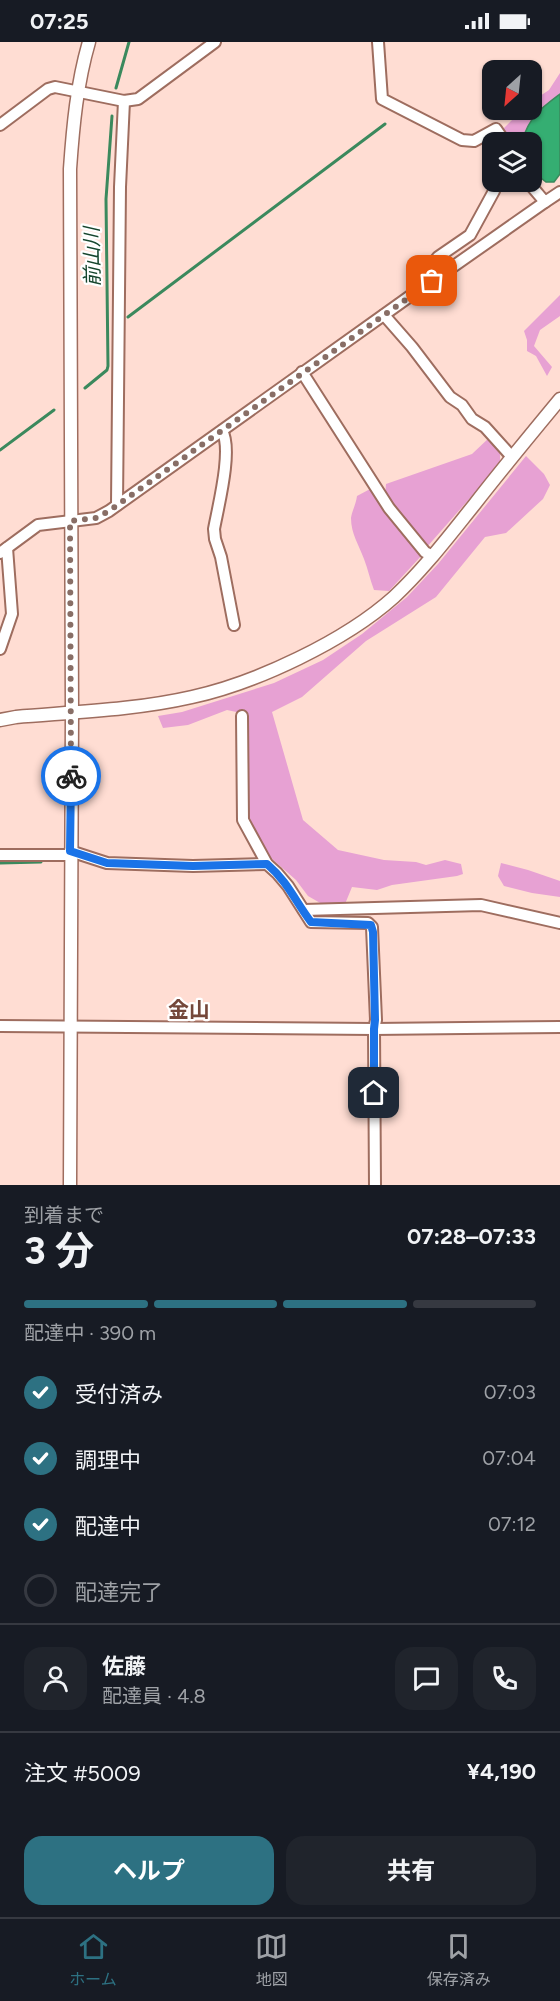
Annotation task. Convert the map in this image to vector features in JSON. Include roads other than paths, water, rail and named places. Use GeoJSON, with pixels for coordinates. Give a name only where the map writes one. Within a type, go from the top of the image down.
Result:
{"type":"FeatureCollection","features":[{"type":"Feature","properties":{"kind":"street"},"geometry":{"type":"LineString","coordinates":[[70,1185],[72,712],[70,169],[78,90],[89,42]]}},
{"type":"Feature","properties":{"kind":"street"},"geometry":{"type":"LineString","coordinates":[[0,125],[48,88],[78,90],[124,101],[138,99],[215,42]]}},
{"type":"Feature","properties":{"kind":"street"},"geometry":{"type":"LineString","coordinates":[[378,42],[382,99],[462,140],[474,141],[482,137]]}},
{"type":"Feature","properties":{"kind":"street"},"geometry":{"type":"LineString","coordinates":[[117,505],[120,187],[124,101]]}},
{"type":"Feature","properties":{"kind":"street"},"geometry":{"type":"LineString","coordinates":[[413,294],[416,285],[438,257],[470,235],[493,192]]}},
{"type":"Feature","properties":{"kind":"street"},"geometry":{"type":"LineString","coordinates":[[536,192],[545,202]]}},
{"type":"Feature","properties":{"kind":"street"},"geometry":{"type":"LineString","coordinates":[[0,649],[12,614],[3,550],[38,525],[96,518],[117,505],[302,372],[560,192]]}},
{"type":"Feature","properties":{"kind":"street"},"geometry":{"type":"LineString","coordinates":[[384,315],[450,397],[462,405],[472,419],[485,427],[512,457]]}},
{"type":"Feature","properties":{"kind":"street"},"geometry":{"type":"LineString","coordinates":[[302,372],[389,508],[425,552],[433,556]]}},
{"type":"Feature","properties":{"kind":"street"},"geometry":{"type":"LineString","coordinates":[[0,720],[147,705],[193,697],[236,684],[313,651],[393,598],[433,556],[560,399]]}},
{"type":"Feature","properties":{"kind":"street"},"geometry":{"type":"LineString","coordinates":[[222,431],[226,437],[227,452],[214,539],[221,557],[234,625]]}},
{"type":"Feature","properties":{"kind":"street"},"geometry":{"type":"LineString","coordinates":[[242,716],[243,820],[267,864],[277,873],[313,923],[371,925],[373,932],[375,1185]]}},
{"type":"Feature","properties":{"kind":"street"},"geometry":{"type":"LineString","coordinates":[[0,855],[70,853],[107,863],[193,866],[267,864]]}},
{"type":"Feature","properties":{"kind":"street"},"geometry":{"type":"LineString","coordinates":[[304,910],[481,905],[560,923]]}},
{"type":"Feature","properties":{"kind":"street"},"geometry":{"type":"LineString","coordinates":[[0,1026],[374,1029],[560,1027]]}},
{"type":"Feature","properties":{"kind":"waterway","name":"前山川"},"geometry":{"type":"LineString","coordinates":[[116,88],[129,42]]}},
{"type":"Feature","properties":{"kind":"waterway","name":"前山川"},"geometry":{"type":"LineString","coordinates":[[85,388],[107,370],[108,366],[106,199],[112,116]]}},
{"type":"Feature","properties":{"kind":"waterway"},"geometry":{"type":"LineString","coordinates":[[128,317],[385,124]]}},
{"type":"Feature","properties":{"kind":"waterway","name":"前山川"},"geometry":{"type":"LineString","coordinates":[[0,450],[54,410]]}},
{"type":"Feature","properties":{"kind":"waterway"},"geometry":{"type":"LineString","coordinates":[[0,863],[41,862]]}},
{"type":"Feature","properties":{"kind":"district","name":"金山"},"geometry":{"type":"Point","coordinates":[189,1009]}}]}
